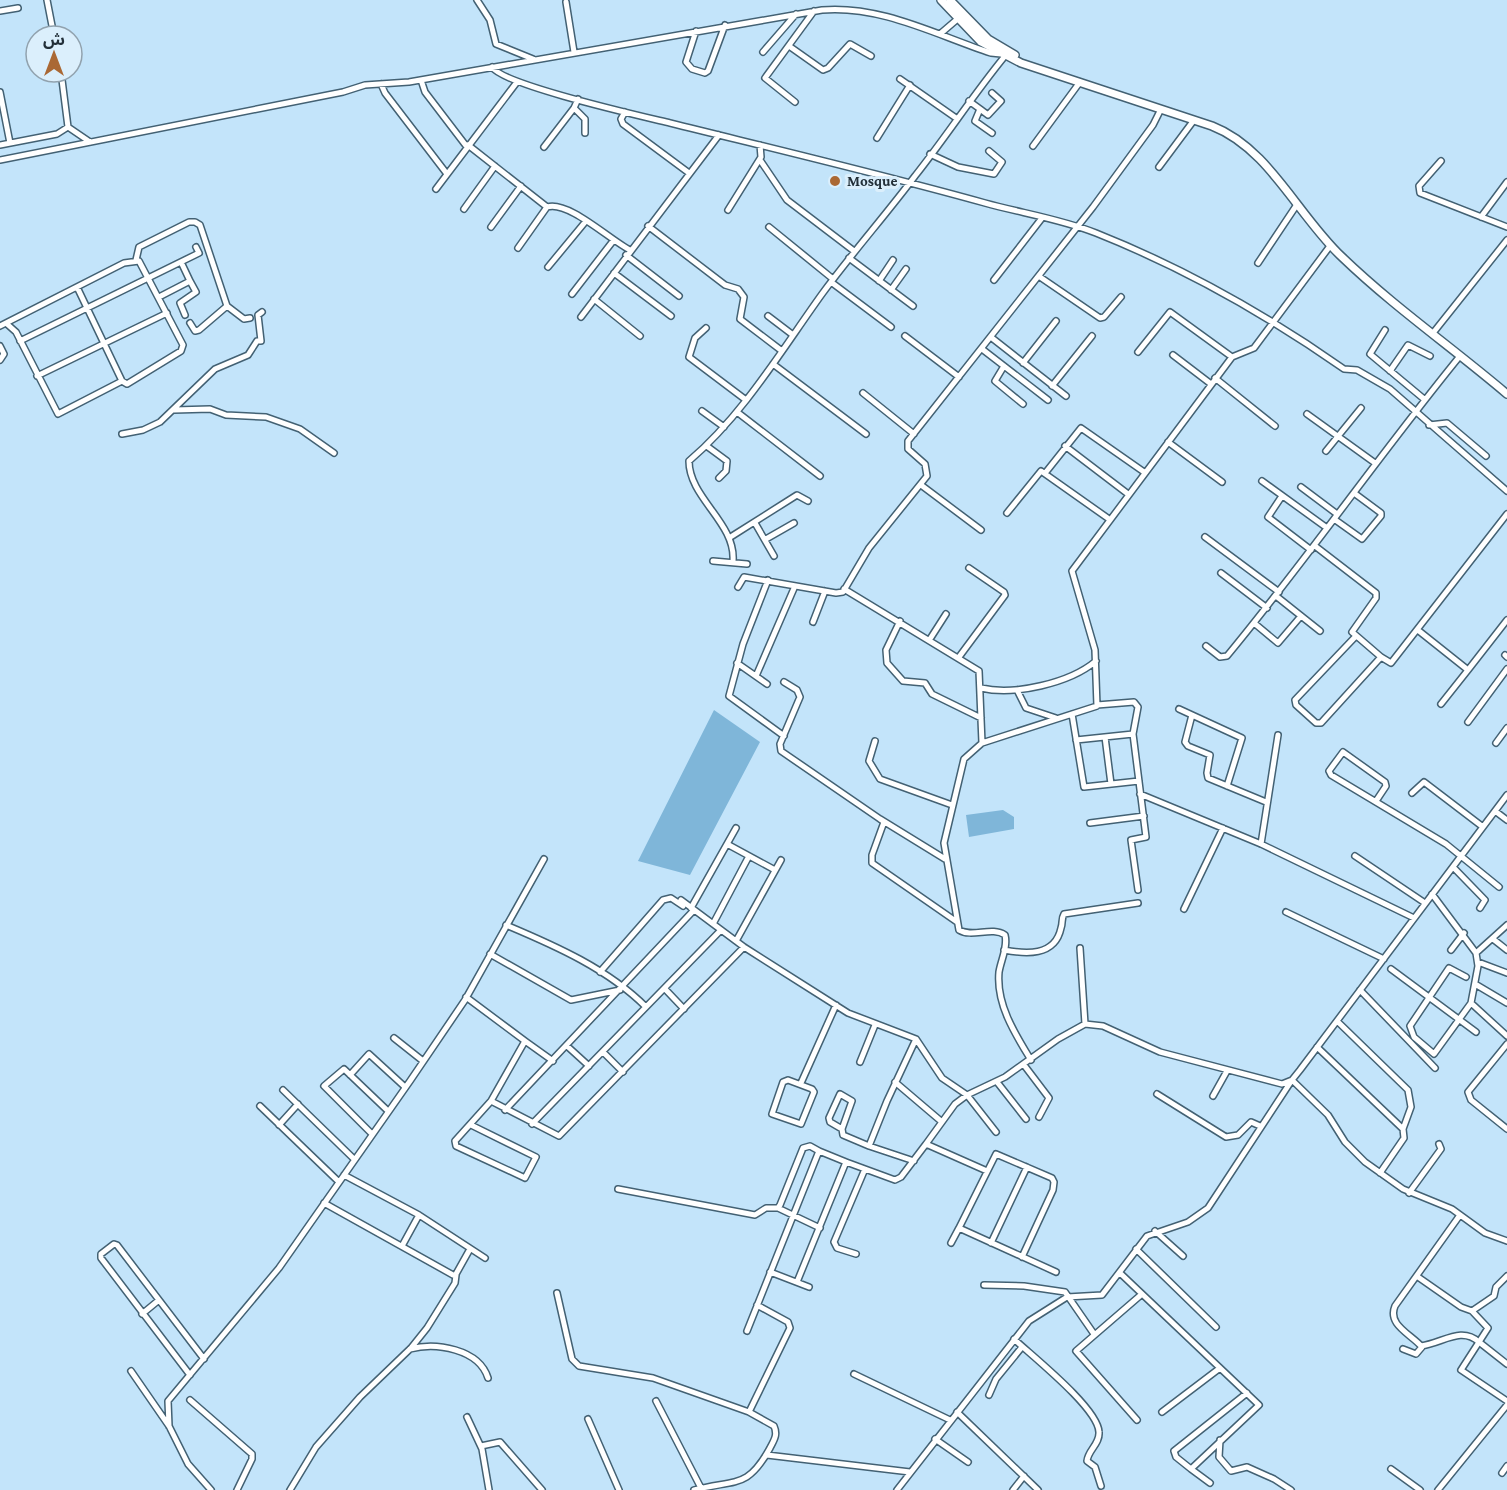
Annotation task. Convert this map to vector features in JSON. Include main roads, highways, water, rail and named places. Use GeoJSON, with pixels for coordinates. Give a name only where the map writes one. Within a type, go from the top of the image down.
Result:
{"type":"FeatureCollection","features":[{"type":"Feature","properties":{"kind":"main road"},"geometry":{"type":"LineString","coordinates":[[941,0],[988,39],[1035,68]]}},
{"type":"Feature","properties":{"kind":"main road"},"geometry":{"type":"LineString","coordinates":[[950,0],[960,17],[981,42],[1003,55],[1035,68],[1230,133],[1248,146],[1330,246],[1507,394]]}},
{"type":"Feature","properties":{"kind":"place","name":"Mosque"},"geometry":{"type":"Point","coordinates":[835,181]}}]}
